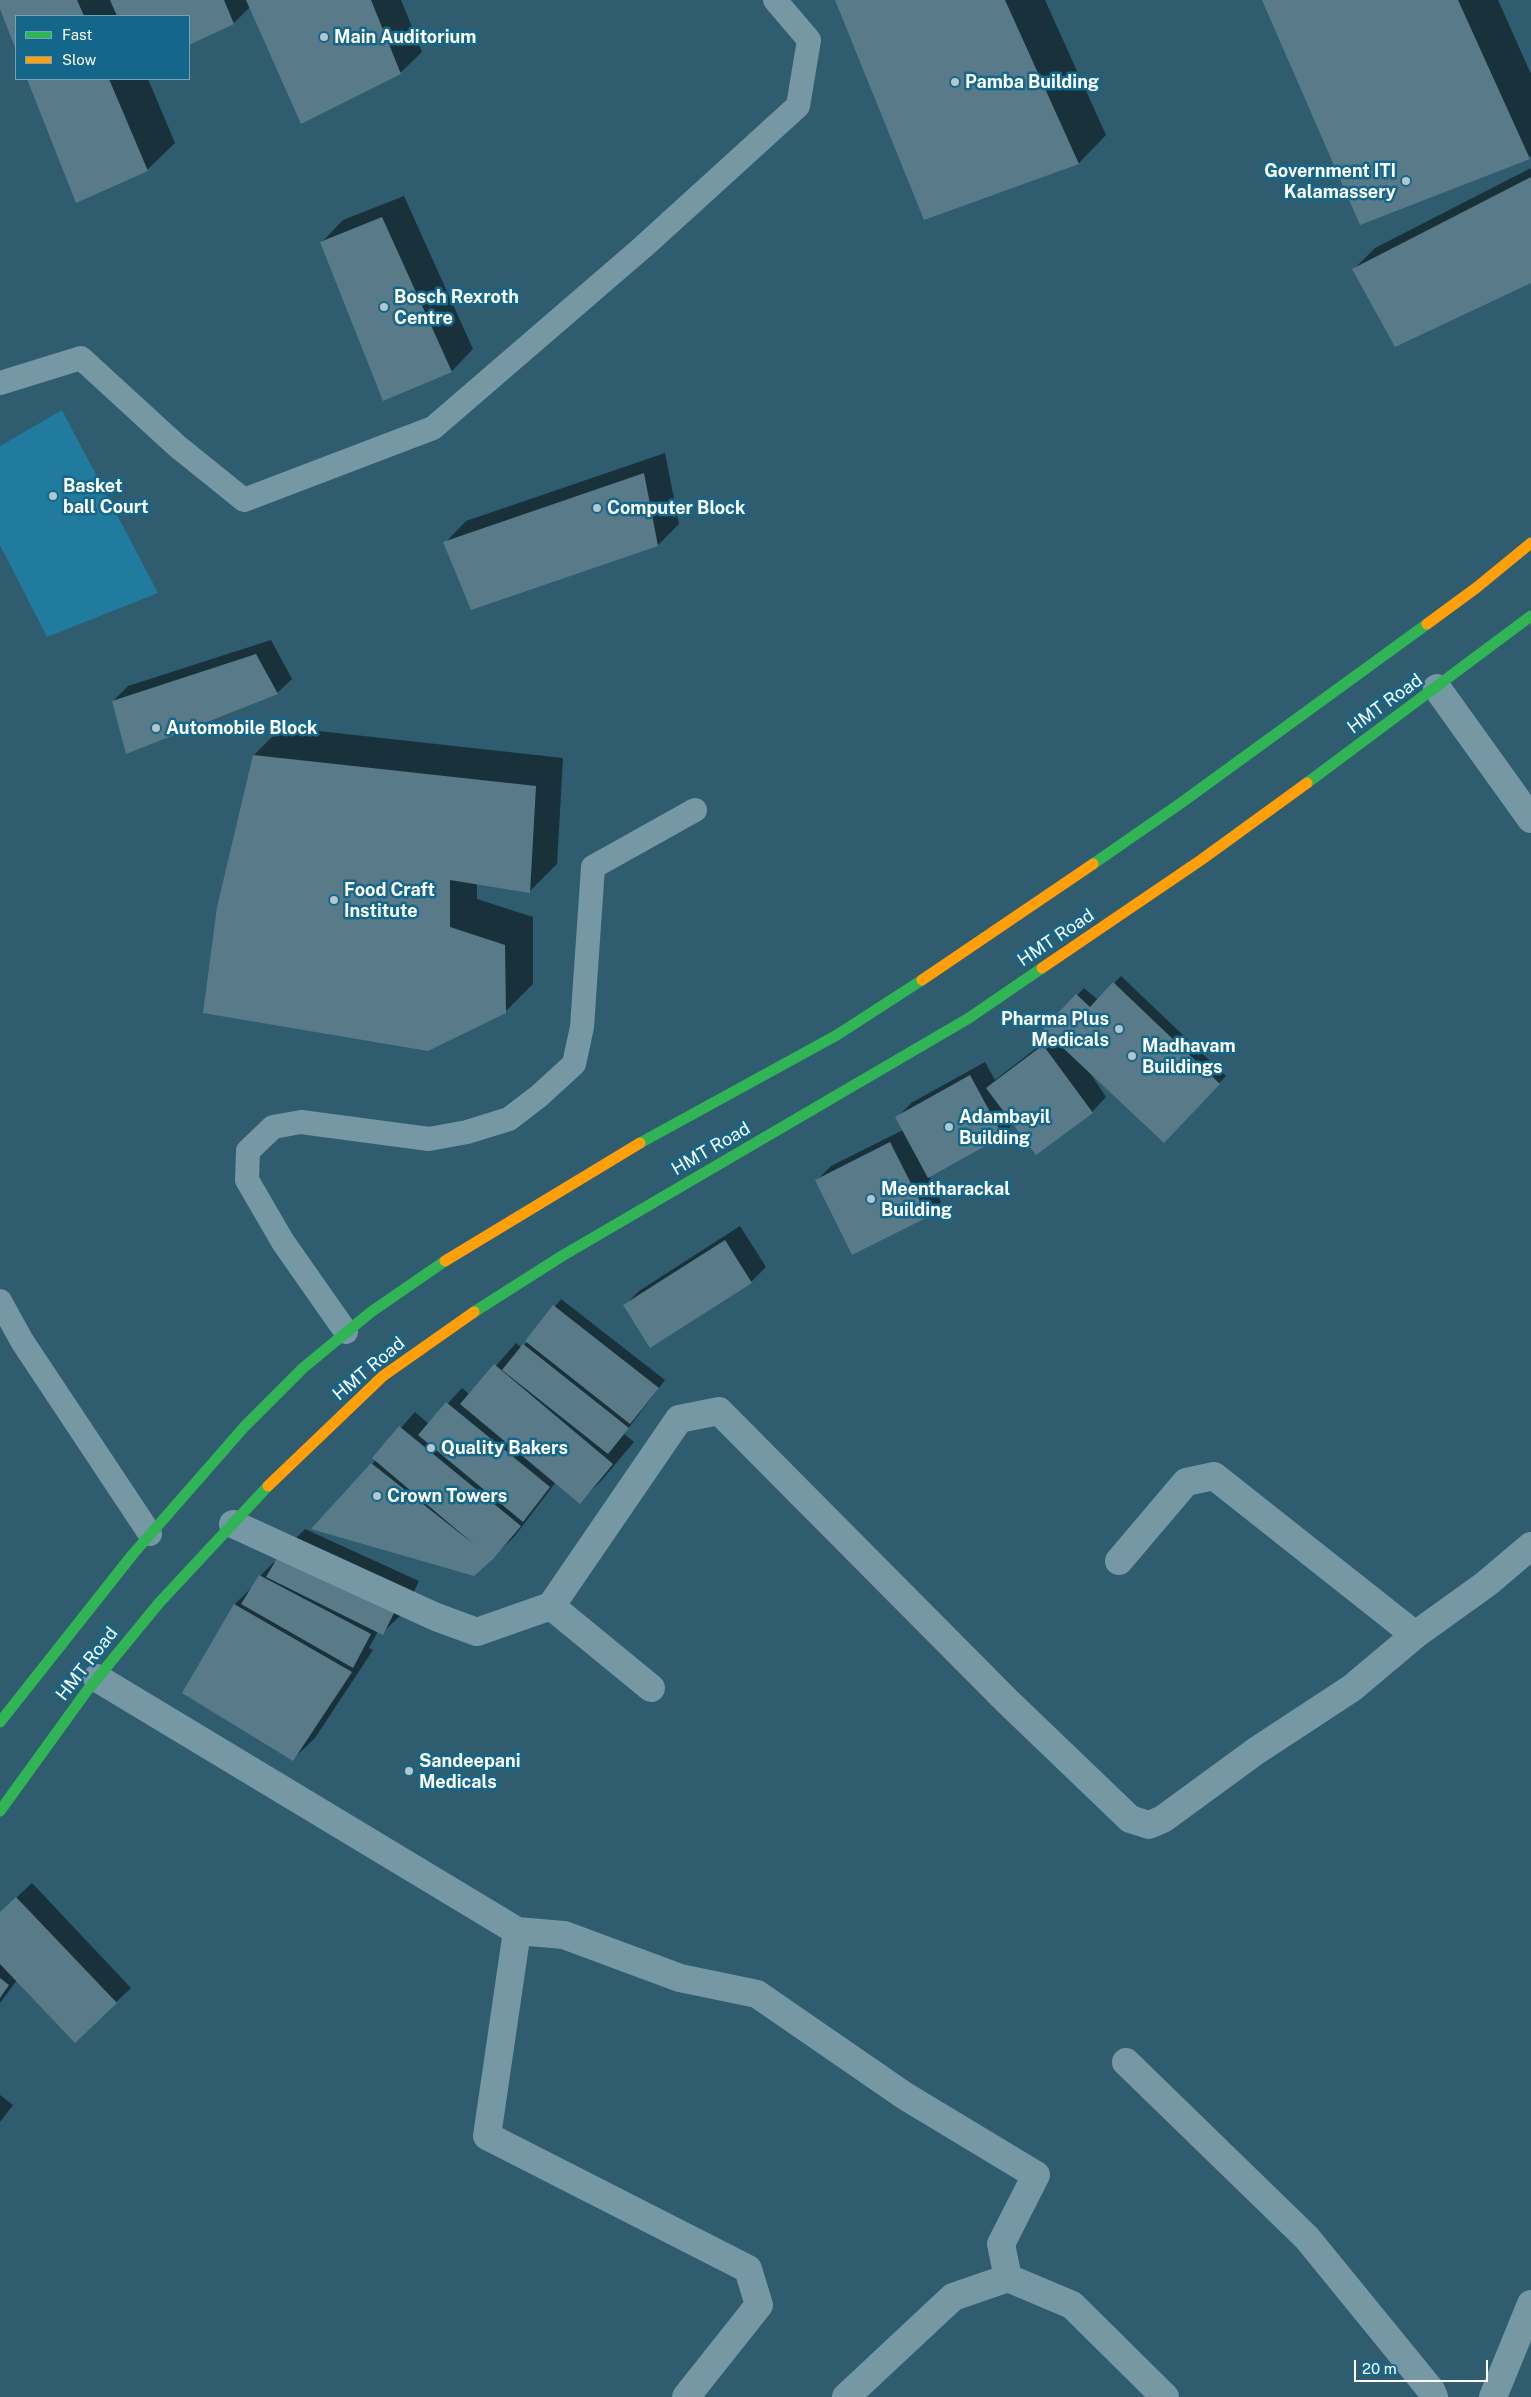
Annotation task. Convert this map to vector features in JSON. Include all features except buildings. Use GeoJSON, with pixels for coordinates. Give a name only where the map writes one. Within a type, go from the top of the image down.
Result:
{"type":"FeatureCollection","features":[{"type":"Feature","properties":{"kind":"main road","name":"HMT Road"},"geometry":{"type":"LineString","coordinates":[[0,1722],[150,1534],[245,1426],[303,1368],[371,1312],[462,1249],[633,1147],[837,1035],[962,954],[1181,803],[1468,594],[1531,544]]}},
{"type":"Feature","properties":{"kind":"main road","name":"HMT Road"},"geometry":{"type":"LineString","coordinates":[[0,1811],[97,1678],[159,1603],[281,1472],[383,1376],[455,1324],[562,1256],[969,1018],[1202,860],[1437,688],[1531,616]]}},
{"type":"Feature","properties":{"kind":"street"},"geometry":{"type":"LineString","coordinates":[[1437,688],[1531,819]]}},
{"type":"Feature","properties":{"kind":"street"},"geometry":{"type":"LineString","coordinates":[[233,1524],[436,1617],[477,1632],[551,1606],[679,1419],[718,1411],[1006,1700],[1130,1819],[1149,1825],[1163,1819],[1256,1752],[1352,1688],[1415,1635],[1486,1584],[1531,1546]]}},
{"type":"Feature","properties":{"kind":"street"},"geometry":{"type":"LineString","coordinates":[[1119,1561],[1186,1482],[1214,1476],[1415,1635]]}},
{"type":"Feature","properties":{"kind":"street"},"geometry":{"type":"LineString","coordinates":[[551,1606],[651,1688]]}},
{"type":"Feature","properties":{"kind":"street"},"geometry":{"type":"LineString","coordinates":[[97,1678],[517,1931],[564,1935],[680,1978],[757,1994],[906,2096],[1036,2175],[1001,2244],[1008,2278]]}},
{"type":"Feature","properties":{"kind":"street"},"geometry":{"type":"LineString","coordinates":[[517,1931],[487,2136],[748,2269],[759,2306],[686,2397]]}},
{"type":"Feature","properties":{"kind":"street"},"geometry":{"type":"LineString","coordinates":[[1126,2062],[1307,2238],[1432,2390],[1434,2397]]}},
{"type":"Feature","properties":{"kind":"street"},"geometry":{"type":"LineString","coordinates":[[846,2397],[953,2298],[1008,2278],[1072,2306],[1165,2397]]}},
{"type":"Feature","properties":{"kind":"street"},"geometry":{"type":"LineString","coordinates":[[1493,2397],[1531,2304]]}},
{"type":"Feature","properties":{"kind":"lane"},"geometry":{"type":"LineString","coordinates":[[0,383],[81,358],[177,446],[244,500],[433,428],[643,247],[798,106],[809,40],[775,0]]}},
{"type":"Feature","properties":{"kind":"lane"},"geometry":{"type":"LineString","coordinates":[[346,1332],[283,1242],[247,1180],[248,1151],[273,1127],[301,1122],[429,1139],[467,1132],[509,1119],[539,1096],[574,1064],[582,1027],[593,867],[695,810]]}},
{"type":"Feature","properties":{"kind":"lane"},"geometry":{"type":"LineString","coordinates":[[0,1301],[22,1341],[150,1534]]}},
{"type":"Feature","properties":{"kind":"shaded area","name":"Basket ball Court"},"geometry":{"type":"Polygon","coordinates":[[[62,410],[158,593],[47,637],[0,545],[0,446],[62,410]]]}},
{"type":"Feature","properties":{"kind":"traffic: fast"},"geometry":{"type":"LineString","coordinates":[[1307,783],[1531,616]]}},
{"type":"Feature","properties":{"kind":"traffic: fast"},"geometry":{"type":"LineString","coordinates":[[1093,864],[1181,803],[1427,624]]}},
{"type":"Feature","properties":{"kind":"traffic: fast"},"geometry":{"type":"LineString","coordinates":[[474,1312],[562,1256],[969,1018],[1042,968]]}},
{"type":"Feature","properties":{"kind":"traffic: fast"},"geometry":{"type":"LineString","coordinates":[[640,1143],[837,1035],[922,980]]}},
{"type":"Feature","properties":{"kind":"traffic: fast"},"geometry":{"type":"LineString","coordinates":[[0,1722],[133,1554],[245,1426],[303,1368],[371,1312],[445,1261]]}},
{"type":"Feature","properties":{"kind":"traffic: fast"},"geometry":{"type":"LineString","coordinates":[[0,1811],[86,1692],[159,1603],[268,1486]]}},
{"type":"Feature","properties":{"kind":"traffic: slow"},"geometry":{"type":"LineString","coordinates":[[1427,624],[1476,588],[1531,543]]}},
{"type":"Feature","properties":{"kind":"traffic: slow"},"geometry":{"type":"LineString","coordinates":[[1042,968],[1201,860],[1307,783]]}},
{"type":"Feature","properties":{"kind":"traffic: slow"},"geometry":{"type":"LineString","coordinates":[[922,980],[1093,864]]}},
{"type":"Feature","properties":{"kind":"traffic: slow"},"geometry":{"type":"LineString","coordinates":[[445,1261],[640,1143]]}},
{"type":"Feature","properties":{"kind":"traffic: slow"},"geometry":{"type":"LineString","coordinates":[[268,1486],[383,1376],[474,1312]]}},
{"type":"Feature","properties":{"kind":"place","name":"Main Auditorium"},"geometry":{"type":"Point","coordinates":[324,37]}},
{"type":"Feature","properties":{"kind":"place","name":"Pamba Building"},"geometry":{"type":"Point","coordinates":[955,82]}},
{"type":"Feature","properties":{"kind":"place","name":"Government ITI Kalamassery"},"geometry":{"type":"Point","coordinates":[1406,181]}},
{"type":"Feature","properties":{"kind":"place","name":"Bosch Rexroth Centre"},"geometry":{"type":"Point","coordinates":[384,307]}},
{"type":"Feature","properties":{"kind":"place","name":"Basket ball Court"},"geometry":{"type":"Point","coordinates":[53,496]}},
{"type":"Feature","properties":{"kind":"place","name":"Computer Block"},"geometry":{"type":"Point","coordinates":[597,508]}},
{"type":"Feature","properties":{"kind":"place","name":"Automobile Block"},"geometry":{"type":"Point","coordinates":[156,728]}},
{"type":"Feature","properties":{"kind":"place","name":"Food Craft Institute"},"geometry":{"type":"Point","coordinates":[334,900]}},
{"type":"Feature","properties":{"kind":"place","name":"Pharma Plus Medicals"},"geometry":{"type":"Point","coordinates":[1119,1029]}},
{"type":"Feature","properties":{"kind":"place","name":"Madhavam Buildings"},"geometry":{"type":"Point","coordinates":[1132,1056]}},
{"type":"Feature","properties":{"kind":"place","name":"Adambayil Building"},"geometry":{"type":"Point","coordinates":[949,1127]}},
{"type":"Feature","properties":{"kind":"place","name":"Meentharackal Building"},"geometry":{"type":"Point","coordinates":[871,1199]}},
{"type":"Feature","properties":{"kind":"place","name":"Quality Bakers"},"geometry":{"type":"Point","coordinates":[431,1448]}},
{"type":"Feature","properties":{"kind":"place","name":"Crown Towers"},"geometry":{"type":"Point","coordinates":[377,1496]}},
{"type":"Feature","properties":{"kind":"place","name":"Sandeepani Medicals"},"geometry":{"type":"Point","coordinates":[409,1771]}}]}
